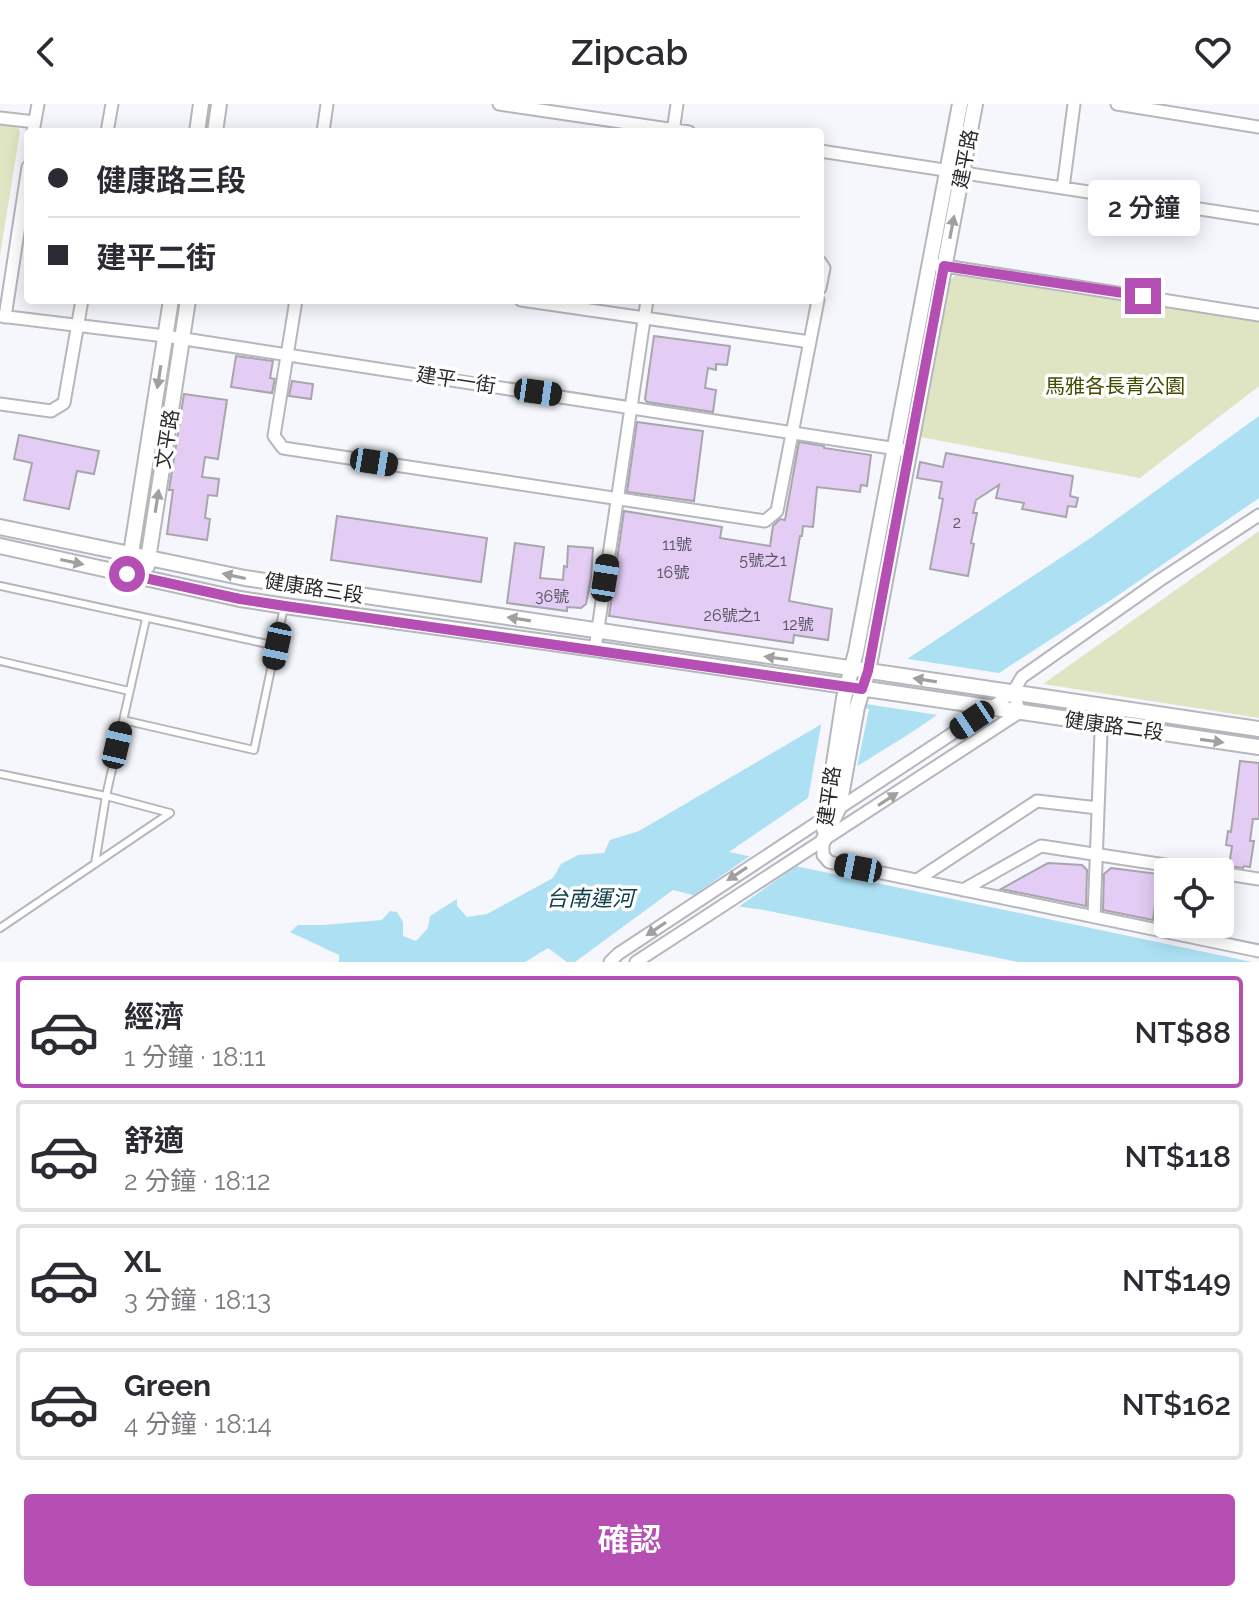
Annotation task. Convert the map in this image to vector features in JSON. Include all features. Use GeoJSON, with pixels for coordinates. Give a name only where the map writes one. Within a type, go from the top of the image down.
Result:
{"type":"FeatureCollection","features":[{"type":"Feature","properties":{"kind":"street"},"geometry":{"type":"LineString","coordinates":[[0,118],[34,127],[38,104]]}},
{"type":"Feature","properties":{"kind":"street"},"geometry":{"type":"LineString","coordinates":[[108,128],[112,104]]}},
{"type":"Feature","properties":{"kind":"street"},"geometry":{"type":"LineString","coordinates":[[198,128],[201,104]]}},
{"type":"Feature","properties":{"kind":"street"},"geometry":{"type":"LineString","coordinates":[[216,128],[219,104]]}},
{"type":"Feature","properties":{"kind":"street"},"geometry":{"type":"LineString","coordinates":[[324,128],[327,104]]}},
{"type":"Feature","properties":{"kind":"street"},"geometry":{"type":"LineString","coordinates":[[499,104],[654,128]]}},
{"type":"Feature","properties":{"kind":"street"},"geometry":{"type":"LineString","coordinates":[[673,128],[677,104]]}},
{"type":"Feature","properties":{"kind":"street","name":"建平路"},"geometry":{"type":"LineString","coordinates":[[955,171],[960,104]]}},
{"type":"Feature","properties":{"kind":"street","name":"建平路"},"geometry":{"type":"LineString","coordinates":[[823,841],[829,791],[860,670],[955,171],[975,104]]}},
{"type":"Feature","properties":{"kind":"street"},"geometry":{"type":"LineString","coordinates":[[1063,188],[1074,104]]}},
{"type":"Feature","properties":{"kind":"street"},"geometry":{"type":"LineString","coordinates":[[1117,104],[1259,127]]}},
{"type":"Feature","properties":{"kind":"street"},"geometry":{"type":"LineString","coordinates":[[824,152],[1259,218]]}},
{"type":"Feature","properties":{"kind":"street"},"geometry":{"type":"LineString","coordinates":[[3,316],[24,191]]}},
{"type":"Feature","properties":{"kind":"street"},"geometry":{"type":"LineString","coordinates":[[937,265],[1259,315]]}},
{"type":"Feature","properties":{"kind":"street"},"geometry":{"type":"LineString","coordinates":[[0,404],[51,411],[64,403],[82,304]]}},
{"type":"Feature","properties":{"kind":"street","name":"文平路"},"geometry":{"type":"LineString","coordinates":[[127,574],[170,304]]}},
{"type":"Feature","properties":{"kind":"street","name":"文平路"},"geometry":{"type":"LineString","coordinates":[[145,578],[187,304]]}},
{"type":"Feature","properties":{"kind":"street"},"geometry":{"type":"LineString","coordinates":[[295,304],[274,436],[283,448],[765,521],[777,511],[817,304]]}},
{"type":"Feature","properties":{"kind":"street"},"geometry":{"type":"LineString","coordinates":[[549,304],[810,342]]}},
{"type":"Feature","properties":{"kind":"street"},"geometry":{"type":"LineString","coordinates":[[595,649],[647,304]]}},
{"type":"Feature","properties":{"kind":"street","name":"建平一街"},"geometry":{"type":"LineString","coordinates":[[3,316],[165,336],[903,449]]}},
{"type":"Feature","properties":{"kind":"street"},"geometry":{"type":"LineString","coordinates":[[610,962],[772,851],[991,708],[1013,692],[1022,677],[1259,515]]}},
{"type":"Feature","properties":{"kind":"street","name":"健康路三段"},"geometry":{"type":"LineString","coordinates":[[0,527],[245,578],[982,688]]}},
{"type":"Feature","properties":{"kind":"street","name":"健康路三段"},"geometry":{"type":"LineString","coordinates":[[0,546],[240,599],[969,705]]}},
{"type":"Feature","properties":{"kind":"street","name":"健康路二段"},"geometry":{"type":"LineString","coordinates":[[982,688],[1259,729]]}},
{"type":"Feature","properties":{"kind":"street"},"geometry":{"type":"LineString","coordinates":[[636,962],[1020,712],[1013,692]]}},
{"type":"Feature","properties":{"kind":"street","name":"健康路二段"},"geometry":{"type":"LineString","coordinates":[[969,705],[1259,747]]}},
{"type":"Feature","properties":{"kind":"street","name":"建平路"},"geometry":{"type":"LineString","coordinates":[[823,841],[839,807],[844,782],[850,706]]}},
{"type":"Feature","properties":{"kind":"street"},"geometry":{"type":"LineString","coordinates":[[1094,917],[1102,706]]}},
{"type":"Feature","properties":{"kind":"street"},"geometry":{"type":"LineString","coordinates":[[917,880],[1037,801],[1098,808]]}},
{"type":"Feature","properties":{"kind":"street"},"geometry":{"type":"LineString","coordinates":[[823,841],[823,855],[829,862],[1259,951]]}},
{"type":"Feature","properties":{"kind":"street"},"geometry":{"type":"LineString","coordinates":[[963,890],[1041,846],[1154,864]]}},
{"type":"Feature","properties":{"kind":"street"},"geometry":{"type":"LineString","coordinates":[[1234,875],[1259,879]]}},
{"type":"Feature","properties":{"kind":"lane"},"geometry":{"type":"LineString","coordinates":[[0,586],[277,646]]}},
{"type":"Feature","properties":{"kind":"lane"},"geometry":{"type":"LineString","coordinates":[[123,720],[254,750],[285,606]]}},
{"type":"Feature","properties":{"kind":"lane"},"geometry":{"type":"LineString","coordinates":[[95,864],[106,796],[146,619]]}},
{"type":"Feature","properties":{"kind":"lane"},"geometry":{"type":"LineString","coordinates":[[0,661],[129,691]]}},
{"type":"Feature","properties":{"kind":"lane"},"geometry":{"type":"LineString","coordinates":[[0,774],[170,813],[0,928]]}},
{"type":"Feature","properties":{"kind":"green space"},"geometry":{"type":"Polygon","coordinates":[[[0,122],[15,124],[20,131],[0,256],[0,122]]]}},
{"type":"Feature","properties":{"kind":"green space","name":"馬雅各長青公園"},"geometry":{"type":"Polygon","coordinates":[[[956,275],[1259,321],[1259,386],[1140,478],[920,437],[948,281],[956,275]]]}},
{"type":"Feature","properties":{"kind":"green space"},"geometry":{"type":"Polygon","coordinates":[[[1259,531],[1259,718],[1043,684],[1259,531]]]}},
{"type":"Feature","properties":{"kind":"water","name":"台南運河"},"geometry":{"type":"Polygon","coordinates":[[[1259,416],[1259,498],[1117,596],[729,852],[1252,962],[1018,962],[736,906],[673,890],[575,962],[567,962],[548,948],[525,962],[339,962],[339,955],[290,932],[298,925],[382,920],[390,911],[397,912],[403,922],[403,936],[416,941],[428,928],[430,916],[457,899],[457,906],[467,917],[487,914],[553,878],[561,864],[578,855],[604,853],[610,840],[639,831],[861,701],[901,663],[1092,537],[1259,416]]]}},
{"type":"Feature","properties":{"kind":"pier"},"geometry":{"type":"Polygon","coordinates":[[[902,658],[1005,674],[944,716],[853,702],[902,658]]]}},
{"type":"Feature","properties":{"kind":"pier"},"geometry":{"type":"Polygon","coordinates":[[[847,705],[869,709],[856,772],[807,804],[822,720],[847,705]]]}},
{"type":"Feature","properties":{"kind":"pier"},"geometry":{"type":"Polygon","coordinates":[[[754,853],[801,863],[734,910],[690,898],[754,853]]]}},
{"type":"Feature","properties":{"kind":"building"},"geometry":{"type":"Polygon","coordinates":[[[654,336],[730,346],[727,365],[716,364],[716,370],[708,368],[705,388],[716,390],[713,412],[647,402],[654,336]]]}},
{"type":"Feature","properties":{"kind":"building"},"geometry":{"type":"Polygon","coordinates":[[[236,356],[273,361],[270,378],[275,379],[272,393],[231,387],[236,356]]]}},
{"type":"Feature","properties":{"kind":"building"},"geometry":{"type":"Polygon","coordinates":[[[292,381],[313,384],[311,399],[289,396],[292,381]]]}},
{"type":"Feature","properties":{"kind":"building"},"geometry":{"type":"Polygon","coordinates":[[[184,394],[227,400],[218,459],[205,457],[202,477],[219,479],[217,496],[208,495],[205,518],[210,519],[207,540],[167,534],[173,490],[169,490],[184,394]]]}},
{"type":"Feature","properties":{"kind":"building"},"geometry":{"type":"Polygon","coordinates":[[[637,422],[703,431],[694,501],[627,492],[637,422]]]}},
{"type":"Feature","properties":{"kind":"building"},"geometry":{"type":"Polygon","coordinates":[[[19,435],[99,451],[94,474],[77,471],[69,509],[24,500],[32,463],[14,459],[19,435]]]}},
{"type":"Feature","properties":{"kind":"building"},"geometry":{"type":"Polygon","coordinates":[[[799,442],[871,455],[867,486],[861,485],[860,492],[817,487],[813,527],[803,526],[800,536],[789,601],[832,609],[828,640],[794,635],[793,643],[609,616],[624,511],[722,527],[720,538],[770,546],[773,526],[780,519],[785,520],[799,442]]]}},
{"type":"Feature","properties":{"kind":"building"},"geometry":{"type":"Polygon","coordinates":[[[946,453],[1073,476],[1070,496],[1078,498],[1076,507],[1068,506],[1066,517],[1022,509],[1024,503],[996,498],[999,485],[976,500],[973,513],[977,513],[971,543],[974,544],[968,576],[930,569],[943,499],[939,498],[942,482],[917,478],[920,462],[943,467],[946,453]]]}},
{"type":"Feature","properties":{"kind":"building"},"geometry":{"type":"Polygon","coordinates":[[[337,516],[487,538],[481,582],[331,560],[337,516]]]}},
{"type":"Feature","properties":{"kind":"building"},"geometry":{"type":"Polygon","coordinates":[[[515,543],[544,547],[540,578],[563,580],[568,546],[593,548],[586,604],[581,608],[567,607],[567,611],[507,603],[515,543]]]}},
{"type":"Feature","properties":{"kind":"building"},"geometry":{"type":"Polygon","coordinates":[[[1240,761],[1259,763],[1259,819],[1253,819],[1250,867],[1234,867],[1234,858],[1230,858],[1232,846],[1226,845],[1228,831],[1231,832],[1240,761]]]}},
{"type":"Feature","properties":{"kind":"building"},"geometry":{"type":"Polygon","coordinates":[[[1048,863],[1082,865],[1087,870],[1086,906],[1001,889],[1048,863]]]}},
{"type":"Feature","properties":{"kind":"building"},"geometry":{"type":"Polygon","coordinates":[[[1111,868],[1154,873],[1153,920],[1103,910],[1104,874],[1111,868]]]}},
{"type":"Feature","properties":{"kind":"route"},"geometry":{"type":"LineString","coordinates":[[127,574],[240,599],[862,689],[868,671],[944,266],[1143,296]]}}]}
